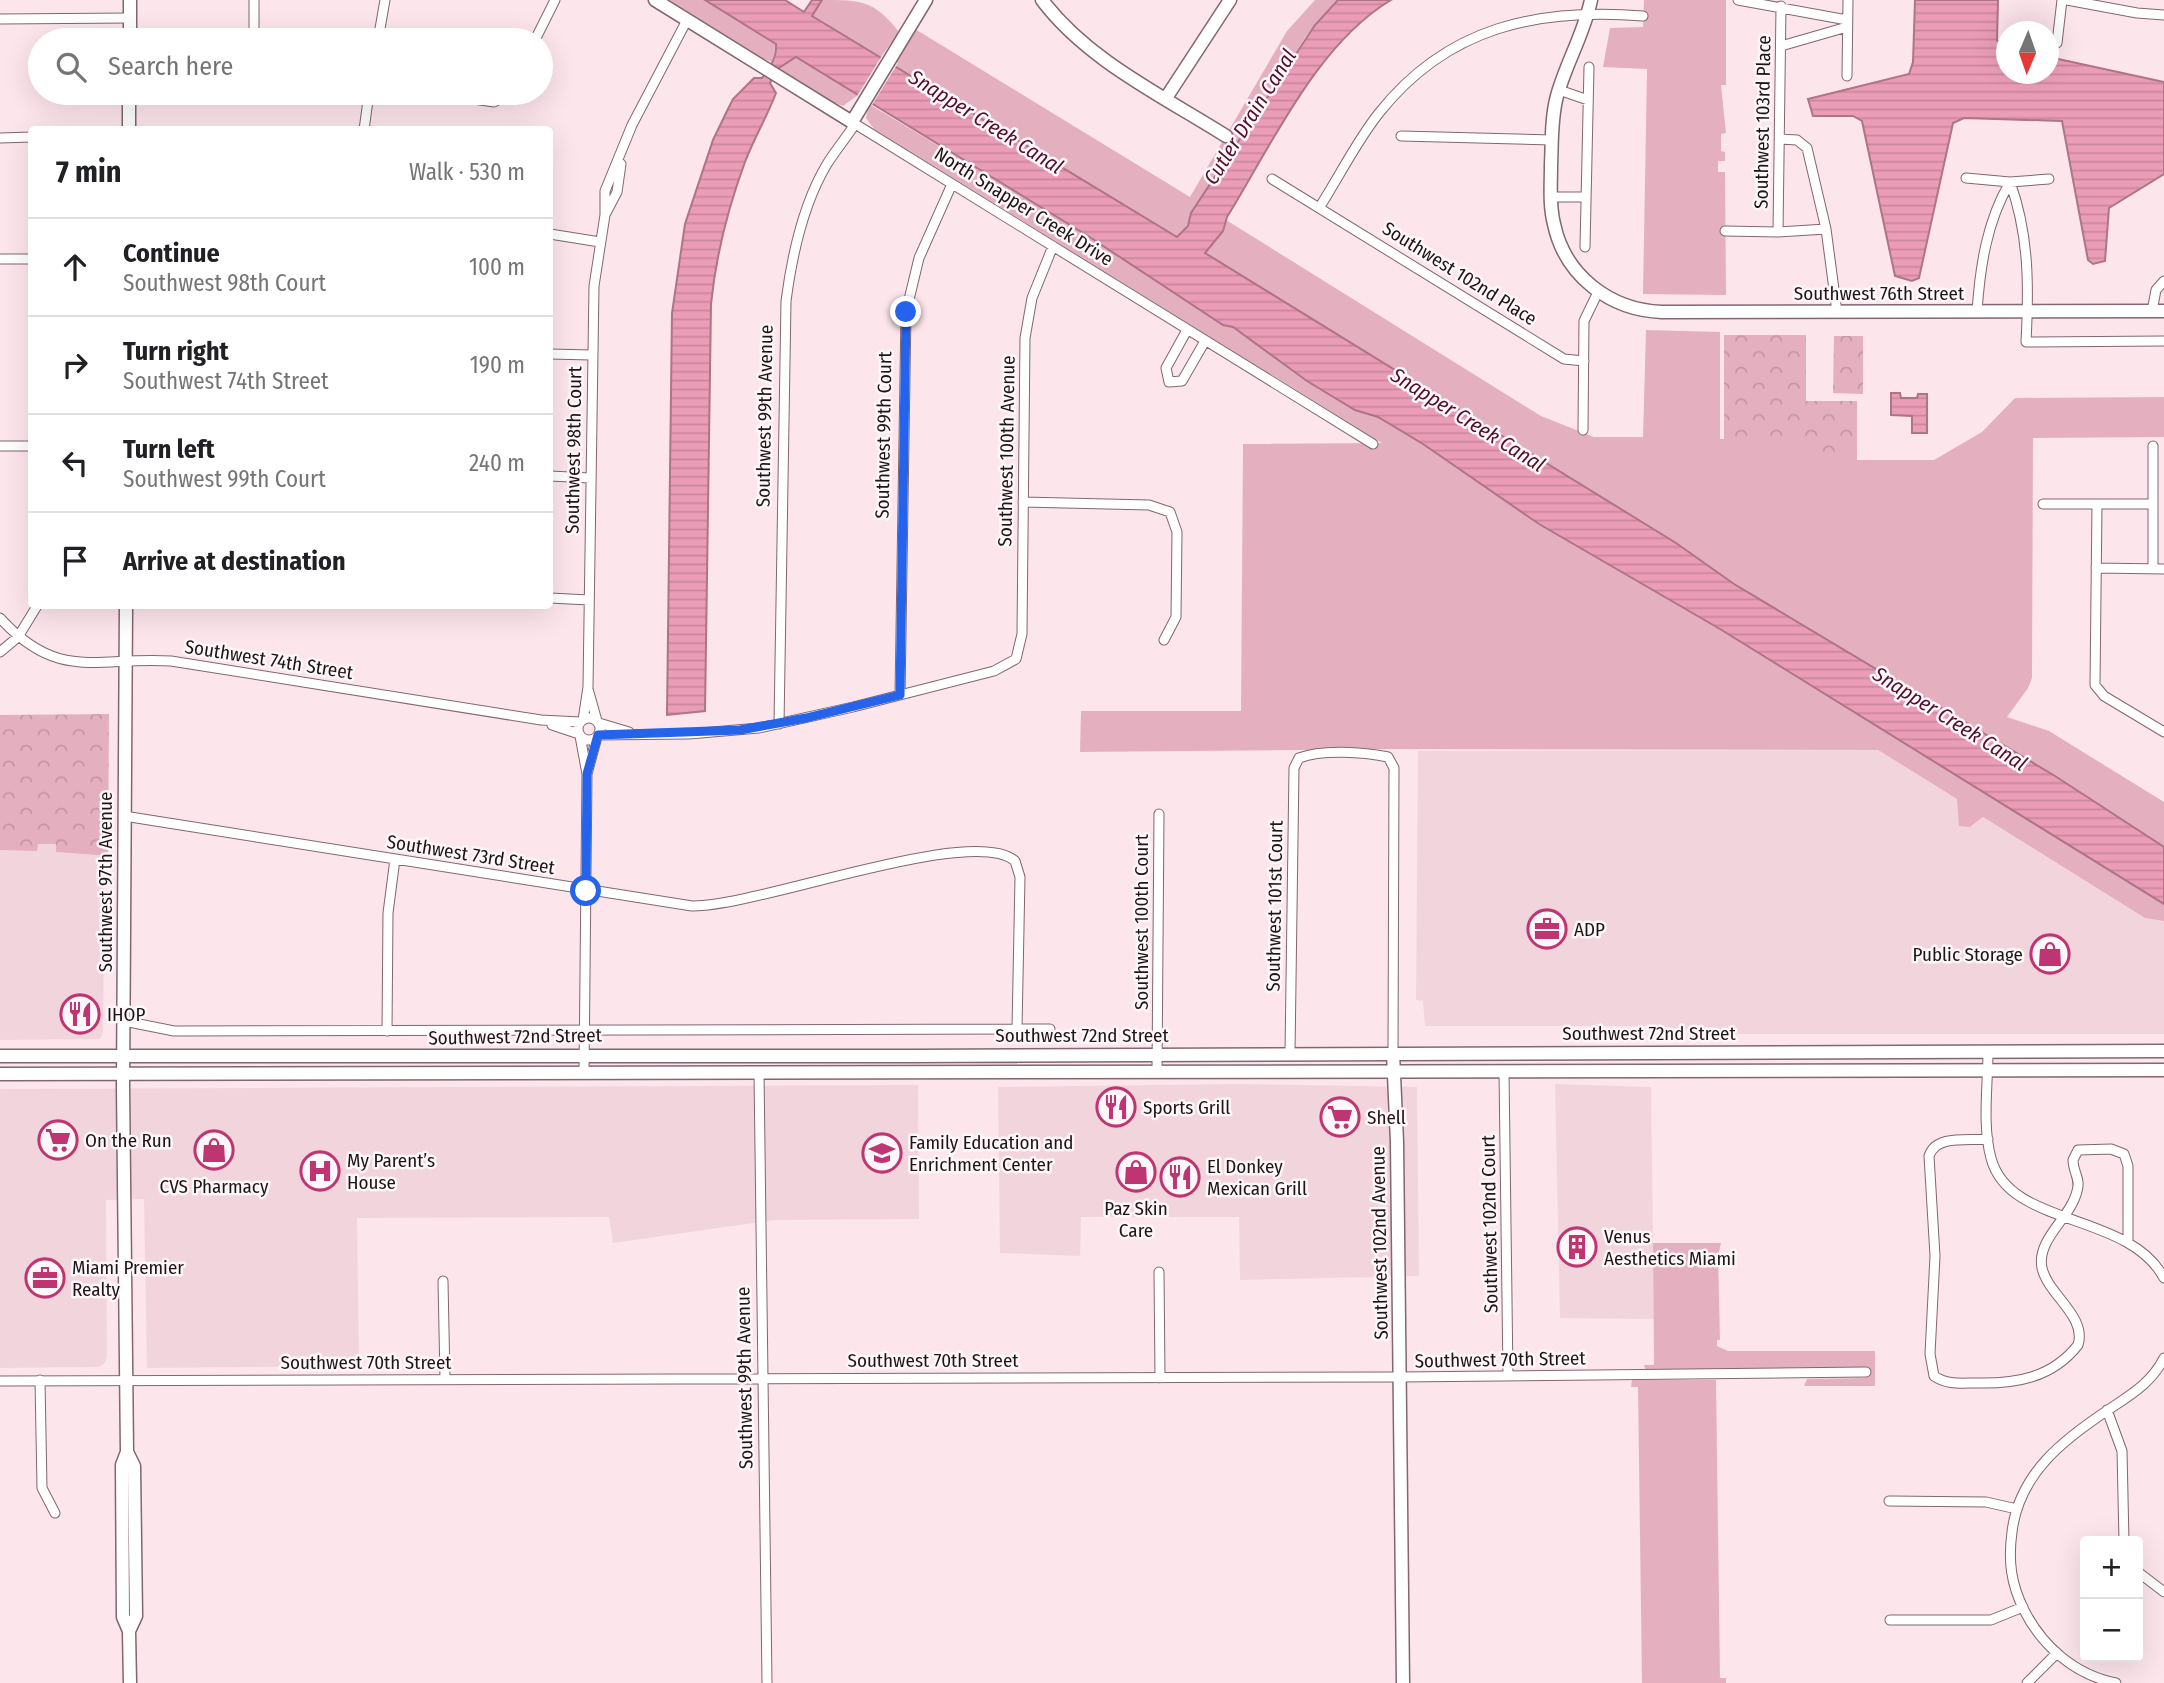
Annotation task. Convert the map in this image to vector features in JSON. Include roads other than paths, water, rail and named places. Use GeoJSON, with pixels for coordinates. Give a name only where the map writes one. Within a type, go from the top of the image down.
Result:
{"type":"FeatureCollection","features":[{"type":"Feature","properties":{"kind":"main road"},"geometry":{"type":"LineString","coordinates":[[130,0],[130,28]]}},
{"type":"Feature","properties":{"kind":"main road","name":"North Snapper Creek Drive"},"geometry":{"type":"LineString","coordinates":[[655,0],[853,123]]}},
{"type":"Feature","properties":{"kind":"main road","name":"Southwest 99th Avenue"},"geometry":{"type":"LineString","coordinates":[[853,123],[864,100],[926,0]]}},
{"type":"Feature","properties":{"kind":"main road"},"geometry":{"type":"LineString","coordinates":[[1042,0],[1060,23],[1091,49],[1226,136]]}},
{"type":"Feature","properties":{"kind":"main road"},"geometry":{"type":"LineString","coordinates":[[1166,98],[1230,0]]}},
{"type":"Feature","properties":{"kind":"main road"},"geometry":{"type":"LineString","coordinates":[[1590,7],[1559,90],[1552,140],[1551,197],[1554,226],[1562,248],[1575,269],[1598,292]]}},
{"type":"Feature","properties":{"kind":"main road"},"geometry":{"type":"LineString","coordinates":[[129,126],[130,105]]}},
{"type":"Feature","properties":{"kind":"main road","name":"Southwest 76th Street"},"geometry":{"type":"LineString","coordinates":[[1598,292],[1624,305],[1650,311],[2158,311]]}},
{"type":"Feature","properties":{"kind":"main road","name":"Southwest 97th Avenue"},"geometry":{"type":"LineString","coordinates":[[126,609],[123,1074],[127,1452],[122,1465],[123,1616],[129,1630],[130,1683]]}},
{"type":"Feature","properties":{"kind":"main road"},"geometry":{"type":"LineString","coordinates":[[2164,1051],[2164,1070]]}},
{"type":"Feature","properties":{"kind":"main road","name":"Southwest 72nd Street"},"geometry":{"type":"LineString","coordinates":[[0,1056],[912,1056],[2164,1051]]}},
{"type":"Feature","properties":{"kind":"main road","name":"Southwest 102nd Avenue"},"geometry":{"type":"LineString","coordinates":[[1393,1052],[1403,1683]]}},
{"type":"Feature","properties":{"kind":"main road"},"geometry":{"type":"LineString","coordinates":[[1663,1071],[1690,1059],[1697,1052]]}},
{"type":"Feature","properties":{"kind":"main road"},"geometry":{"type":"LineString","coordinates":[[1857,1052],[1857,1070]]}},
{"type":"Feature","properties":{"kind":"main road"},"geometry":{"type":"LineString","coordinates":[[1015,1054],[1015,1073]]}},
{"type":"Feature","properties":{"kind":"main road"},"geometry":{"type":"LineString","coordinates":[[759,1055],[759,1073]]}},
{"type":"Feature","properties":{"kind":"main road"},"geometry":{"type":"LineString","coordinates":[[386,1074],[387,1056]]}},
{"type":"Feature","properties":{"kind":"main road"},"geometry":{"type":"LineString","coordinates":[[912,1056],[912,1073]]}},
{"type":"Feature","properties":{"kind":"main road","name":"Southwest 72nd Street"},"geometry":{"type":"LineString","coordinates":[[0,1074],[2164,1070]]}},
{"type":"Feature","properties":{"kind":"street"},"geometry":{"type":"LineString","coordinates":[[254,0],[254,28]]}},
{"type":"Feature","properties":{"kind":"street"},"geometry":{"type":"LineString","coordinates":[[380,28],[385,0]]}},
{"type":"Feature","properties":{"kind":"street"},"geometry":{"type":"LineString","coordinates":[[541,28],[555,0]]}},
{"type":"Feature","properties":{"kind":"street"},"geometry":{"type":"LineString","coordinates":[[1738,0],[1782,6],[1847,23]]}},
{"type":"Feature","properties":{"kind":"street"},"geometry":{"type":"LineString","coordinates":[[1847,76],[1848,0]]}},
{"type":"Feature","properties":{"kind":"street"},"geometry":{"type":"LineString","coordinates":[[2059,32],[2065,0],[2164,15]]}},
{"type":"Feature","properties":{"kind":"street","name":"Southwest 103rd Place"},"geometry":{"type":"LineString","coordinates":[[1782,6],[1778,232],[1826,229]]}},
{"type":"Feature","properties":{"kind":"street"},"geometry":{"type":"LineString","coordinates":[[1319,208],[1377,115],[1399,90],[1429,63],[1466,41],[1513,22],[1590,7],[1643,16]]}},
{"type":"Feature","properties":{"kind":"street"},"geometry":{"type":"LineString","coordinates":[[0,19],[130,18]]}},
{"type":"Feature","properties":{"kind":"street","name":"Southwest 98th Court"},"geometry":{"type":"LineString","coordinates":[[581,721],[588,687],[593,286],[605,215],[606,186],[623,152],[632,125],[687,20]]}},
{"type":"Feature","properties":{"kind":"street"},"geometry":{"type":"LineString","coordinates":[[1781,46],[1847,23]]}},
{"type":"Feature","properties":{"kind":"street"},"geometry":{"type":"LineString","coordinates":[[1585,247],[1589,67]]}},
{"type":"Feature","properties":{"kind":"street"},"geometry":{"type":"LineString","coordinates":[[1559,90],[1588,100]]}},
{"type":"Feature","properties":{"kind":"street"},"geometry":{"type":"LineString","coordinates":[[365,126],[367,105]]}},
{"type":"Feature","properties":{"kind":"street","name":"Southwest 99th Avenue"},"geometry":{"type":"LineString","coordinates":[[779,724],[786,300],[806,215],[827,163],[838,150],[853,123]]}},
{"type":"Feature","properties":{"kind":"street","name":"North Snapper Creek Drive"},"geometry":{"type":"LineString","coordinates":[[853,123],[1373,444]]}},
{"type":"Feature","properties":{"kind":"street"},"geometry":{"type":"LineString","coordinates":[[1402,136],[1552,140]]}},
{"type":"Feature","properties":{"kind":"street"},"geometry":{"type":"LineString","coordinates":[[0,138],[28,138]]}},
{"type":"Feature","properties":{"kind":"street"},"geometry":{"type":"LineString","coordinates":[[1780,139],[1797,140],[1807,148],[1826,229],[1837,312]]}},
{"type":"Feature","properties":{"kind":"street"},"geometry":{"type":"LineString","coordinates":[[1966,178],[2010,182],[2049,179]]}},
{"type":"Feature","properties":{"kind":"street","name":"Southwest 102nd Place"},"geometry":{"type":"LineString","coordinates":[[1272,179],[1564,359],[1584,361]]}},
{"type":"Feature","properties":{"kind":"street"},"geometry":{"type":"LineString","coordinates":[[2010,182],[2020,208],[2028,259],[2026,342],[2164,341]]}},
{"type":"Feature","properties":{"kind":"street"},"geometry":{"type":"LineString","coordinates":[[1977,312],[1996,206],[2010,182]]}},
{"type":"Feature","properties":{"kind":"street","name":"Southwest 99th Court"},"geometry":{"type":"LineString","coordinates":[[900,695],[906,312],[919,258],[952,184]]}},
{"type":"Feature","properties":{"kind":"street"},"geometry":{"type":"LineString","coordinates":[[1551,197],[1586,197]]}},
{"type":"Feature","properties":{"kind":"street"},"geometry":{"type":"LineString","coordinates":[[1725,232],[1778,232]]}},
{"type":"Feature","properties":{"kind":"street"},"geometry":{"type":"LineString","coordinates":[[553,234],[600,242]]}},
{"type":"Feature","properties":{"kind":"street","name":"Southwest 100th Avenue"},"geometry":{"type":"LineString","coordinates":[[900,695],[994,671],[1016,659],[1022,634],[1025,338],[1032,298],[1053,247]]}},
{"type":"Feature","properties":{"kind":"street"},"geometry":{"type":"LineString","coordinates":[[0,259],[28,259]]}},
{"type":"Feature","properties":{"kind":"street"},"geometry":{"type":"LineString","coordinates":[[2158,311],[2156,290],[2164,281]]}},
{"type":"Feature","properties":{"kind":"street"},"geometry":{"type":"LineString","coordinates":[[1583,430],[1585,315],[1598,292]]}},
{"type":"Feature","properties":{"kind":"street"},"geometry":{"type":"LineString","coordinates":[[1187,330],[1166,368],[1169,382],[1182,381],[1205,341]]}},
{"type":"Feature","properties":{"kind":"street"},"geometry":{"type":"LineString","coordinates":[[553,354],[591,355]]}},
{"type":"Feature","properties":{"kind":"street"},"geometry":{"type":"LineString","coordinates":[[0,446],[28,446]]}},
{"type":"Feature","properties":{"kind":"street"},"geometry":{"type":"LineString","coordinates":[[2153,446],[2153,569]]}},
{"type":"Feature","properties":{"kind":"street"},"geometry":{"type":"LineString","coordinates":[[553,477],[590,478]]}},
{"type":"Feature","properties":{"kind":"street"},"geometry":{"type":"LineString","coordinates":[[1023,502],[1149,505],[1167,508],[1177,532],[1176,617],[1164,640]]}},
{"type":"Feature","properties":{"kind":"street"},"geometry":{"type":"LineString","coordinates":[[2043,504],[2152,504]]}},
{"type":"Feature","properties":{"kind":"street"},"geometry":{"type":"LineString","coordinates":[[2097,504],[2093,681],[2104,696],[2164,732]]}},
{"type":"Feature","properties":{"kind":"street"},"geometry":{"type":"LineString","coordinates":[[2096,568],[2164,569]]}},
{"type":"Feature","properties":{"kind":"street"},"geometry":{"type":"LineString","coordinates":[[553,598],[589,600]]}},
{"type":"Feature","properties":{"kind":"street"},"geometry":{"type":"LineString","coordinates":[[0,652],[18,637],[35,609]]}},
{"type":"Feature","properties":{"kind":"street","name":"Southwest 74th Street"},"geometry":{"type":"LineString","coordinates":[[0,618],[18,637],[36,649],[70,661],[101,664],[171,661],[541,720],[581,721]]}},
{"type":"Feature","properties":{"kind":"street","name":"Southwest 98th Court"},"geometry":{"type":"LineString","coordinates":[[588,687],[598,722]]}},
{"type":"Feature","properties":{"kind":"street"},"geometry":{"type":"LineString","coordinates":[[579,735],[586,740],[598,736],[634,733],[701,734],[779,724],[900,695]]}},
{"type":"Feature","properties":{"kind":"street"},"geometry":{"type":"LineString","coordinates":[[584,1073],[587,774],[579,735],[581,721],[590,718],[634,733]]}},
{"type":"Feature","properties":{"kind":"street","name":"Southwest 74th Street"},"geometry":{"type":"LineString","coordinates":[[541,720],[579,735]]}},
{"type":"Feature","properties":{"kind":"street"},"geometry":{"type":"LineString","coordinates":[[587,774],[598,736],[598,722]]}},
{"type":"Feature","properties":{"kind":"street","name":"Southwest 102nd Avenue"},"geometry":{"type":"LineString","coordinates":[[1297,760],[1314,754],[1363,754],[1388,757],[1393,761],[1393,1052]]}},
{"type":"Feature","properties":{"kind":"street","name":"Southwest 101st Court"},"geometry":{"type":"LineString","coordinates":[[1290,1053],[1293,777],[1297,760]]}},
{"type":"Feature","properties":{"kind":"street","name":"Southwest 100th Court"},"geometry":{"type":"LineString","coordinates":[[1157,1072],[1159,814]]}},
{"type":"Feature","properties":{"kind":"street","name":"Southwest 73rd Street"},"geometry":{"type":"LineString","coordinates":[[124,816],[682,906],[717,906],[912,859],[991,852],[1006,855],[1015,861],[1020,877],[1017,1029]]}},
{"type":"Feature","properties":{"kind":"street"},"geometry":{"type":"LineString","coordinates":[[387,1031],[387,936],[395,859]]}},
{"type":"Feature","properties":{"kind":"street","name":"Southwest 72nd Street"},"geometry":{"type":"LineString","coordinates":[[124,1021],[174,1031],[1050,1029]]}},
{"type":"Feature","properties":{"kind":"street"},"geometry":{"type":"LineString","coordinates":[[1988,1051],[1989,1139],[1996,1171],[2005,1185],[2023,1199],[2128,1241],[2150,1256],[2164,1278]]}},
{"type":"Feature","properties":{"kind":"street","name":"Southwest 102nd Court"},"geometry":{"type":"LineString","coordinates":[[1504,1071],[1508,1376]]}},
{"type":"Feature","properties":{"kind":"street","name":"Southwest 99th Avenue"},"geometry":{"type":"LineString","coordinates":[[759,1073],[766,1683]]}},
{"type":"Feature","properties":{"kind":"street"},"geometry":{"type":"LineString","coordinates":[[1989,1139],[1944,1142],[1932,1148],[1928,1156],[1935,1256],[1930,1354],[1934,1376],[1957,1383],[2023,1382],[2042,1373],[2074,1350],[2080,1340],[2080,1331],[2046,1279],[2042,1263],[2052,1232],[2067,1216],[2078,1191],[2079,1180],[2073,1167],[2078,1150],[2096,1148],[2119,1150],[2124,1154],[2128,1166],[2128,1241]]}},
{"type":"Feature","properties":{"kind":"street"},"geometry":{"type":"LineString","coordinates":[[1158,1272],[1160,1378]]}},
{"type":"Feature","properties":{"kind":"street"},"geometry":{"type":"LineString","coordinates":[[443,1281],[445,1379]]}},
{"type":"Feature","properties":{"kind":"street"},"geometry":{"type":"LineString","coordinates":[[2116,1683],[2094,1677],[2057,1653],[2035,1630],[2014,1587],[2010,1561],[2017,1509],[2032,1476],[2048,1456],[2161,1372],[2164,1358]]}},
{"type":"Feature","properties":{"kind":"street","name":"Southwest 70th Street"},"geometry":{"type":"LineString","coordinates":[[0,1381],[1400,1377],[1866,1372]]}},
{"type":"Feature","properties":{"kind":"street"},"geometry":{"type":"LineString","coordinates":[[40,1380],[42,1488],[55,1513]]}},
{"type":"Feature","properties":{"kind":"street"},"geometry":{"type":"LineString","coordinates":[[2107,1410],[2122,1451],[2124,1536]]}},
{"type":"Feature","properties":{"kind":"street"},"geometry":{"type":"LineString","coordinates":[[1889,1501],[1978,1502],[2017,1509]]}},
{"type":"Feature","properties":{"kind":"street"},"geometry":{"type":"LineString","coordinates":[[2143,1576],[2164,1592]]}},
{"type":"Feature","properties":{"kind":"street"},"geometry":{"type":"LineString","coordinates":[[1890,1620],[1980,1621],[1999,1618],[2022,1607]]}},
{"type":"Feature","properties":{"kind":"street"},"geometry":{"type":"LineString","coordinates":[[2028,1683],[2057,1653]]}},
{"type":"Feature","properties":{"kind":"water","name":"Snapper Creek Canal"},"geometry":{"type":"Polygon","coordinates":[[[705,0],[785,0],[804,12],[812,0],[822,0],[812,16],[1177,237],[1188,226],[1191,213],[1315,25],[1338,0],[1391,0],[1340,42],[1318,69],[1227,217],[1223,231],[1205,253],[1676,543],[1734,584],[2055,776],[2164,847],[2164,904],[1720,629],[1539,524],[1423,444],[1378,417],[1355,410],[1307,381],[1233,327],[1223,325],[1088,236],[796,57],[779,68],[770,83],[776,93],[745,162],[719,250],[711,304],[705,711],[667,715],[672,313],[685,224],[713,140],[733,99],[754,78],[762,78],[768,71],[776,49],[776,44],[705,0]]]}},
{"type":"Feature","properties":{"kind":"water"},"geometry":{"type":"Polygon","coordinates":[[[1915,0],[1998,0],[1996,84],[2059,84],[2059,59],[2164,82],[2164,174],[2109,208],[2105,261],[2093,264],[2088,260],[2062,121],[1964,118],[1953,123],[1919,278],[1912,281],[1895,276],[1862,121],[1853,116],[1813,116],[1808,99],[1909,74],[1913,62],[1915,0]]]}},
{"type":"Feature","properties":{"kind":"water"},"geometry":{"type":"Polygon","coordinates":[[[1891,393],[1900,393],[1901,398],[1917,398],[1918,394],[1927,394],[1927,433],[1912,433],[1912,416],[1891,415],[1891,393]]]}},
{"type":"Feature","properties":{"kind":"place","name":"ADP"},"geometry":{"type":"Point","coordinates":[1547,929]}},
{"type":"Feature","properties":{"kind":"place","name":"Public Storage"},"geometry":{"type":"Point","coordinates":[2050,954]}},
{"type":"Feature","properties":{"kind":"place","name":"IHOP"},"geometry":{"type":"Point","coordinates":[80,1014]}},
{"type":"Feature","properties":{"kind":"place","name":"Sports Grill"},"geometry":{"type":"Point","coordinates":[1116,1107]}},
{"type":"Feature","properties":{"kind":"place","name":"Shell"},"geometry":{"type":"Point","coordinates":[1340,1117]}},
{"type":"Feature","properties":{"kind":"place","name":"On the Run"},"geometry":{"type":"Point","coordinates":[58,1140]}},
{"type":"Feature","properties":{"kind":"place","name":"CVS Pharmacy"},"geometry":{"type":"Point","coordinates":[214,1150]}},
{"type":"Feature","properties":{"kind":"place","name":"Family Education and Enrichment Center"},"geometry":{"type":"Point","coordinates":[882,1153]}},
{"type":"Feature","properties":{"kind":"place","name":"My Parent’s House"},"geometry":{"type":"Point","coordinates":[320,1171]}},
{"type":"Feature","properties":{"kind":"place","name":"Paz Skin Care"},"geometry":{"type":"Point","coordinates":[1136,1172]}},
{"type":"Feature","properties":{"kind":"place","name":"El Donkey Mexican Grill"},"geometry":{"type":"Point","coordinates":[1180,1177]}},
{"type":"Feature","properties":{"kind":"place","name":"Venus Aesthetics Miami"},"geometry":{"type":"Point","coordinates":[1577,1247]}},
{"type":"Feature","properties":{"kind":"place","name":"Miami Premier Realty"},"geometry":{"type":"Point","coordinates":[45,1278]}},
{"type":"Feature","properties":{"kind":"water label","name":"Cutler Drain Canal"},"geometry":{"type":"Point","coordinates":[1250,117]}}]}
